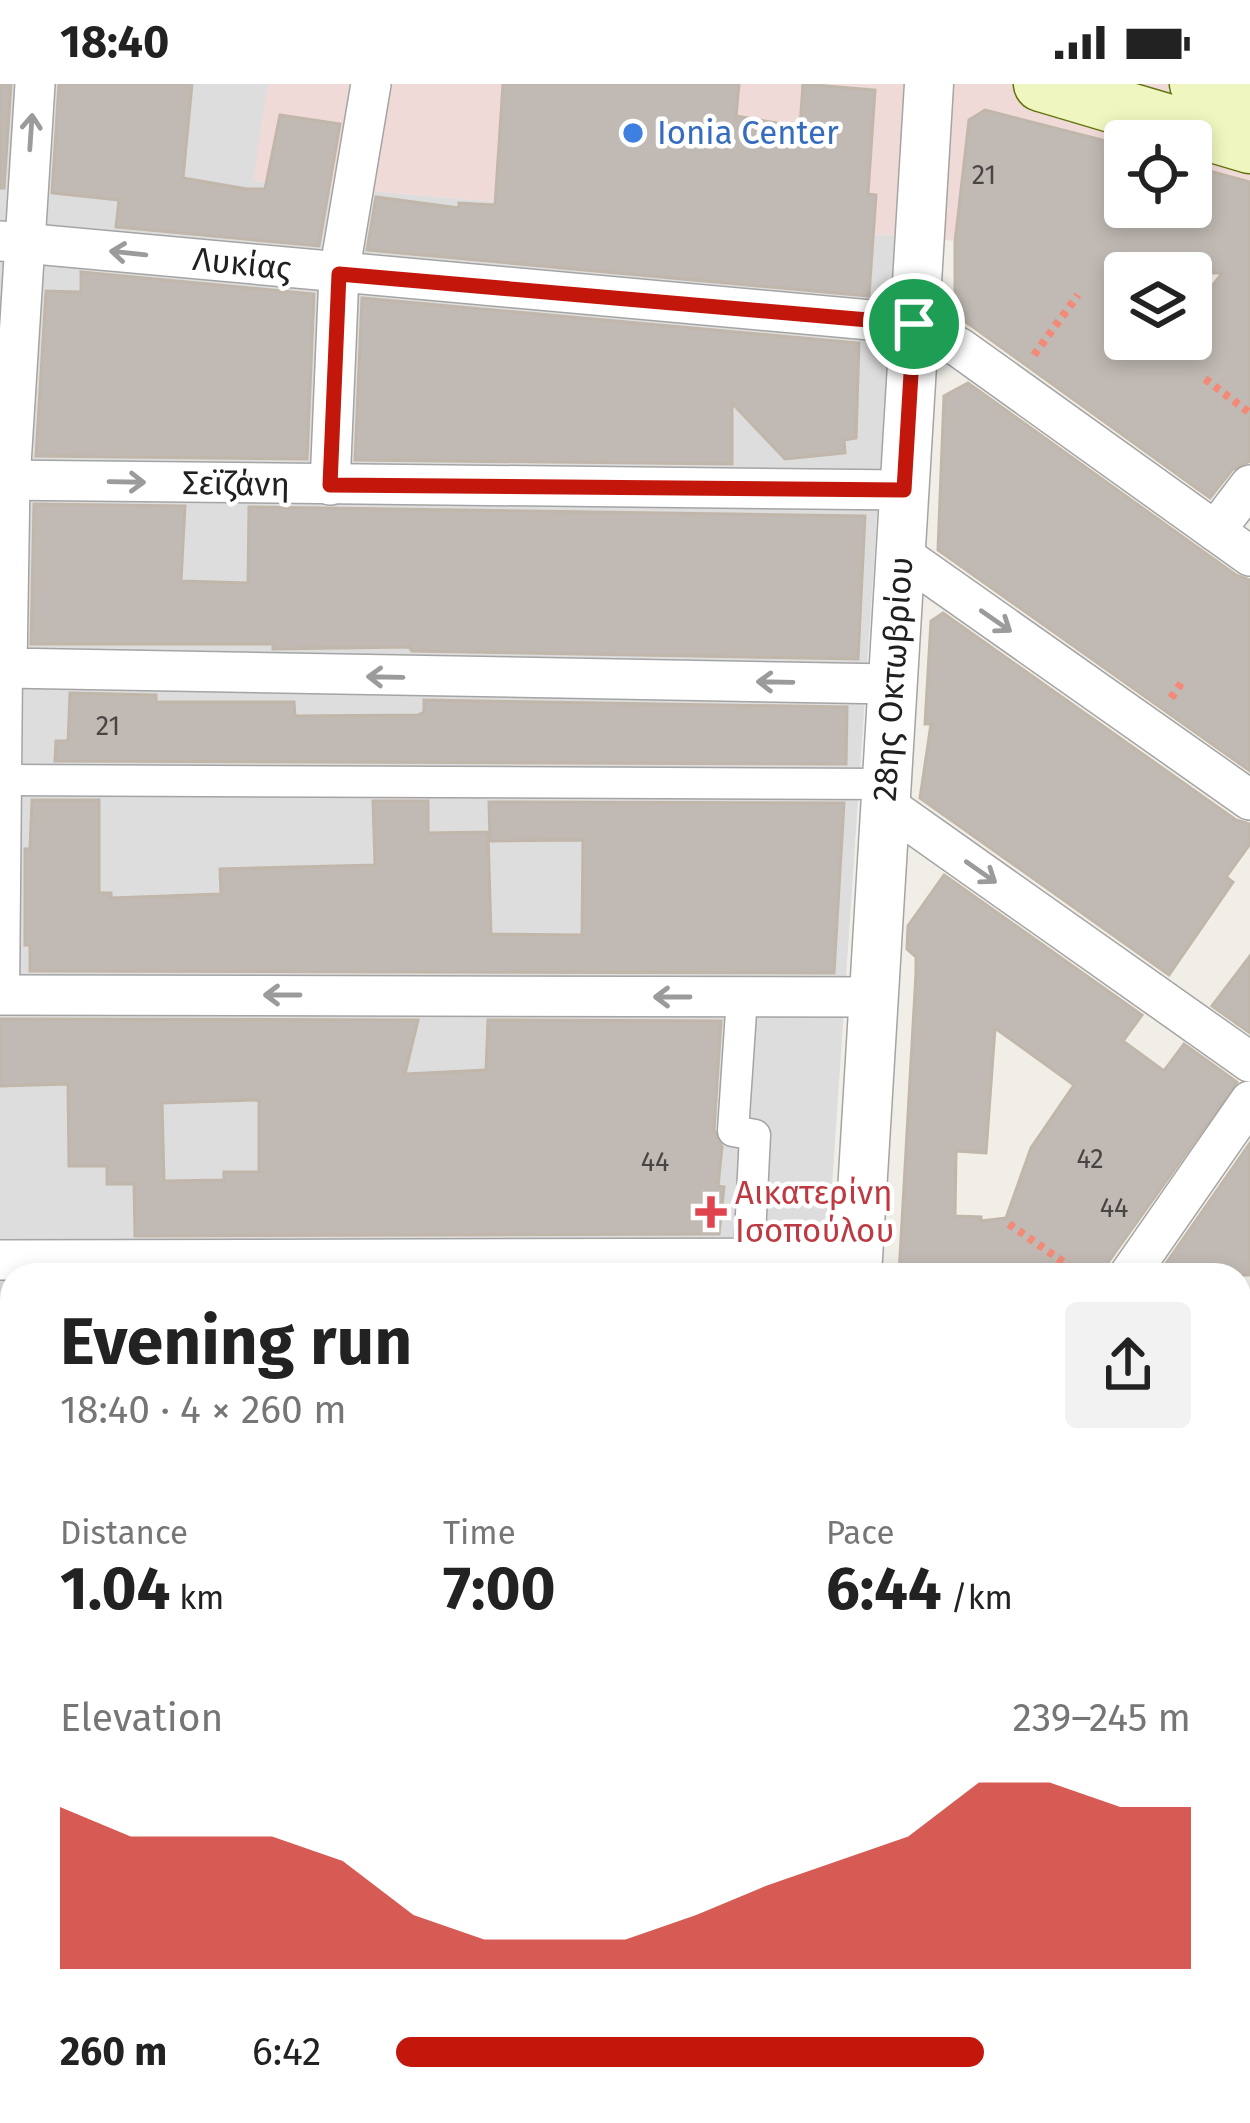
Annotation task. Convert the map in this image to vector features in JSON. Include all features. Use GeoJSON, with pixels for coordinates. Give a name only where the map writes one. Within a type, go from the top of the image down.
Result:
{"type":"FeatureCollection","features":[{"type":"Feature","properties":{"kind":"main road"},"geometry":{"type":"LineString","coordinates":[[1041,84],[1250,146]]}},
{"type":"Feature","properties":{"kind":"main road"},"geometry":{"type":"LineString","coordinates":[[1197,84],[1250,99]]}},
{"type":"Feature","properties":{"kind":"street"},"geometry":{"type":"LineString","coordinates":[[35,84],[12,242],[5,480],[2,994],[873,997]]}},
{"type":"Feature","properties":{"kind":"street"},"geometry":{"type":"LineString","coordinates":[[330,485],[339,274],[371,84]]}},
{"type":"Feature","properties":{"kind":"street","name":"28ης Οκτωβρίου"},"geometry":{"type":"LineString","coordinates":[[858,1263],[929,84]]}},
{"type":"Feature","properties":{"kind":"street","name":"Λυκίας"},"geometry":{"type":"LineString","coordinates":[[12,242],[914,324]]}},
{"type":"Feature","properties":{"kind":"street"},"geometry":{"type":"LineString","coordinates":[[914,324],[960,348],[1250,556]]}},
{"type":"Feature","properties":{"kind":"street","name":"Σεϊζάνη"},"geometry":{"type":"LineString","coordinates":[[5,480],[904,490]]}},
{"type":"Feature","properties":{"kind":"street"},"geometry":{"type":"LineString","coordinates":[[1215,531],[1250,485]]}},
{"type":"Feature","properties":{"kind":"street"},"geometry":{"type":"LineString","coordinates":[[901,554],[1250,800]]}},
{"type":"Feature","properties":{"kind":"street"},"geometry":{"type":"LineString","coordinates":[[4,668],[892,684]]}},
{"type":"Feature","properties":{"kind":"street"},"geometry":{"type":"LineString","coordinates":[[6,780],[844,781],[886,794],[1250,1061]]}},
{"type":"Feature","properties":{"kind":"street"},"geometry":{"type":"LineString","coordinates":[[742,997],[734,1131],[755,1135],[748,1263]]}},
{"type":"Feature","properties":{"kind":"street"},"geometry":{"type":"LineString","coordinates":[[1137,1263],[1250,1101]]}},
{"type":"Feature","properties":{"kind":"street"},"geometry":{"type":"LineString","coordinates":[[0,1260],[321,1263]]}},
{"type":"Feature","properties":{"kind":"path"},"geometry":{"type":"LineString","coordinates":[[1012,385],[1078,295]]}},
{"type":"Feature","properties":{"kind":"path"},"geometry":{"type":"LineString","coordinates":[[1205,379],[1250,413]]}},
{"type":"Feature","properties":{"kind":"path"},"geometry":{"type":"LineString","coordinates":[[1009,1224],[1065,1263]]}},
{"type":"Feature","properties":{"kind":"shaded area"},"geometry":{"type":"Polygon","coordinates":[[[0,84],[268,84],[254,181],[896,236],[827,1263],[0,1263],[0,84]]]}},
{"type":"Feature","properties":{"kind":"shaded area"},"geometry":{"type":"Polygon","coordinates":[[[268,84],[1250,84],[1250,266],[1212,263],[1212,252],[1104,254],[253,181],[268,84]]]}},
{"type":"Feature","properties":{"kind":"building"},"geometry":{"type":"Polygon","coordinates":[[[0,84],[11,84],[4,188],[0,188],[0,84]]]}},
{"type":"Feature","properties":{"kind":"building"},"geometry":{"type":"Polygon","coordinates":[[[59,84],[192,84],[183,178],[247,189],[265,189],[280,115],[340,124],[319,246],[116,227],[119,200],[52,193],[59,84]]]}},
{"type":"Feature","properties":{"kind":"building"},"geometry":{"type":"Polygon","coordinates":[[[503,84],[739,84],[736,116],[800,127],[803,84],[875,90],[868,194],[876,195],[869,296],[367,250],[376,197],[459,208],[459,203],[495,205],[503,84]]]}},
{"type":"Feature","properties":{"kind":"building"},"geometry":{"type":"Polygon","coordinates":[[[985,110],[1104,141],[1104,228],[1212,228],[1212,172],[1250,182],[1250,461],[1232,470],[1210,498],[955,314],[955,242],[969,120],[985,110]]]}},
{"type":"Feature","properties":{"kind":"building"},"geometry":{"type":"Polygon","coordinates":[[[81,272],[314,294],[307,459],[36,456],[46,291],[81,292],[81,272]]]}},
{"type":"Feature","properties":{"kind":"building"},"geometry":{"type":"Polygon","coordinates":[[[362,298],[859,343],[856,438],[844,440],[845,453],[785,459],[732,403],[732,464],[355,460],[362,298]]]}},
{"type":"Feature","properties":{"kind":"building"},"geometry":{"type":"Polygon","coordinates":[[[968,383],[1236,575],[1250,580],[1250,771],[938,550],[944,396],[968,383]]]}},
{"type":"Feature","properties":{"kind":"building"},"geometry":{"type":"Polygon","coordinates":[[[34,504],[185,506],[181,581],[248,583],[249,507],[865,516],[858,659],[412,651],[409,647],[273,649],[273,644],[31,644],[34,504]]]}},
{"type":"Feature","properties":{"kind":"building"},"geometry":{"type":"Polygon","coordinates":[[[943,613],[1236,820],[1250,824],[1250,844],[1226,877],[1233,882],[1169,975],[920,798],[931,724],[925,724],[931,621],[943,613]]]}},
{"type":"Feature","properties":{"kind":"building"},"geometry":{"type":"Polygon","coordinates":[[[70,693],[156,695],[156,702],[294,702],[295,716],[418,715],[424,712],[424,700],[847,707],[846,764],[55,761],[56,741],[68,741],[70,693]]]}},
{"type":"Feature","properties":{"kind":"building"},"geometry":{"type":"Polygon","coordinates":[[[32,800],[99,800],[99,893],[111,893],[111,898],[221,894],[220,869],[375,865],[373,801],[428,801],[428,833],[488,832],[491,934],[582,935],[583,840],[490,841],[489,802],[844,803],[834,973],[30,971],[30,945],[25,945],[25,849],[30,849],[32,800]]]}},
{"type":"Feature","properties":{"kind":"building"},"geometry":{"type":"Polygon","coordinates":[[[944,875],[1142,1015],[1123,1041],[1164,1071],[1184,1044],[1237,1082],[1108,1263],[900,1263],[916,973],[916,957],[907,949],[908,926],[944,875]],[[995,1028],[986,1153],[956,1151],[955,1216],[981,1217],[981,1221],[1006,1218],[1031,1148],[1074,1085],[995,1028]]]}},
{"type":"Feature","properties":{"kind":"building"},"geometry":{"type":"Polygon","coordinates":[[[1250,956],[1250,1033],[1212,1006],[1250,956]]]}},
{"type":"Feature","properties":{"kind":"building"},"geometry":{"type":"Polygon","coordinates":[[[0,1019],[418,1020],[405,1074],[486,1070],[488,1020],[721,1021],[714,1130],[722,1147],[718,1186],[724,1187],[719,1234],[135,1236],[134,1184],[107,1184],[107,1166],[69,1166],[68,1084],[0,1086],[0,1019]],[[259,1100],[162,1103],[164,1181],[224,1180],[224,1172],[259,1172],[259,1100]]]}},
{"type":"Feature","properties":{"kind":"building"},"geometry":{"type":"Polygon","coordinates":[[[1250,1143],[1250,1263],[1166,1263],[1250,1143]]]}},
{"type":"Feature","properties":{"kind":"place","name":"Ionia Center"},"geometry":{"type":"Point","coordinates":[633,133]}},
{"type":"Feature","properties":{"kind":"place","name":"Αικατερίνη Ισοπούλου"},"geometry":{"type":"Point","coordinates":[711,1212]}},
{"type":"Feature","properties":{"kind":"route"},"geometry":{"type":"LineString","coordinates":[[339,274],[914,324],[904,490],[330,485],[339,274]]}}]}
